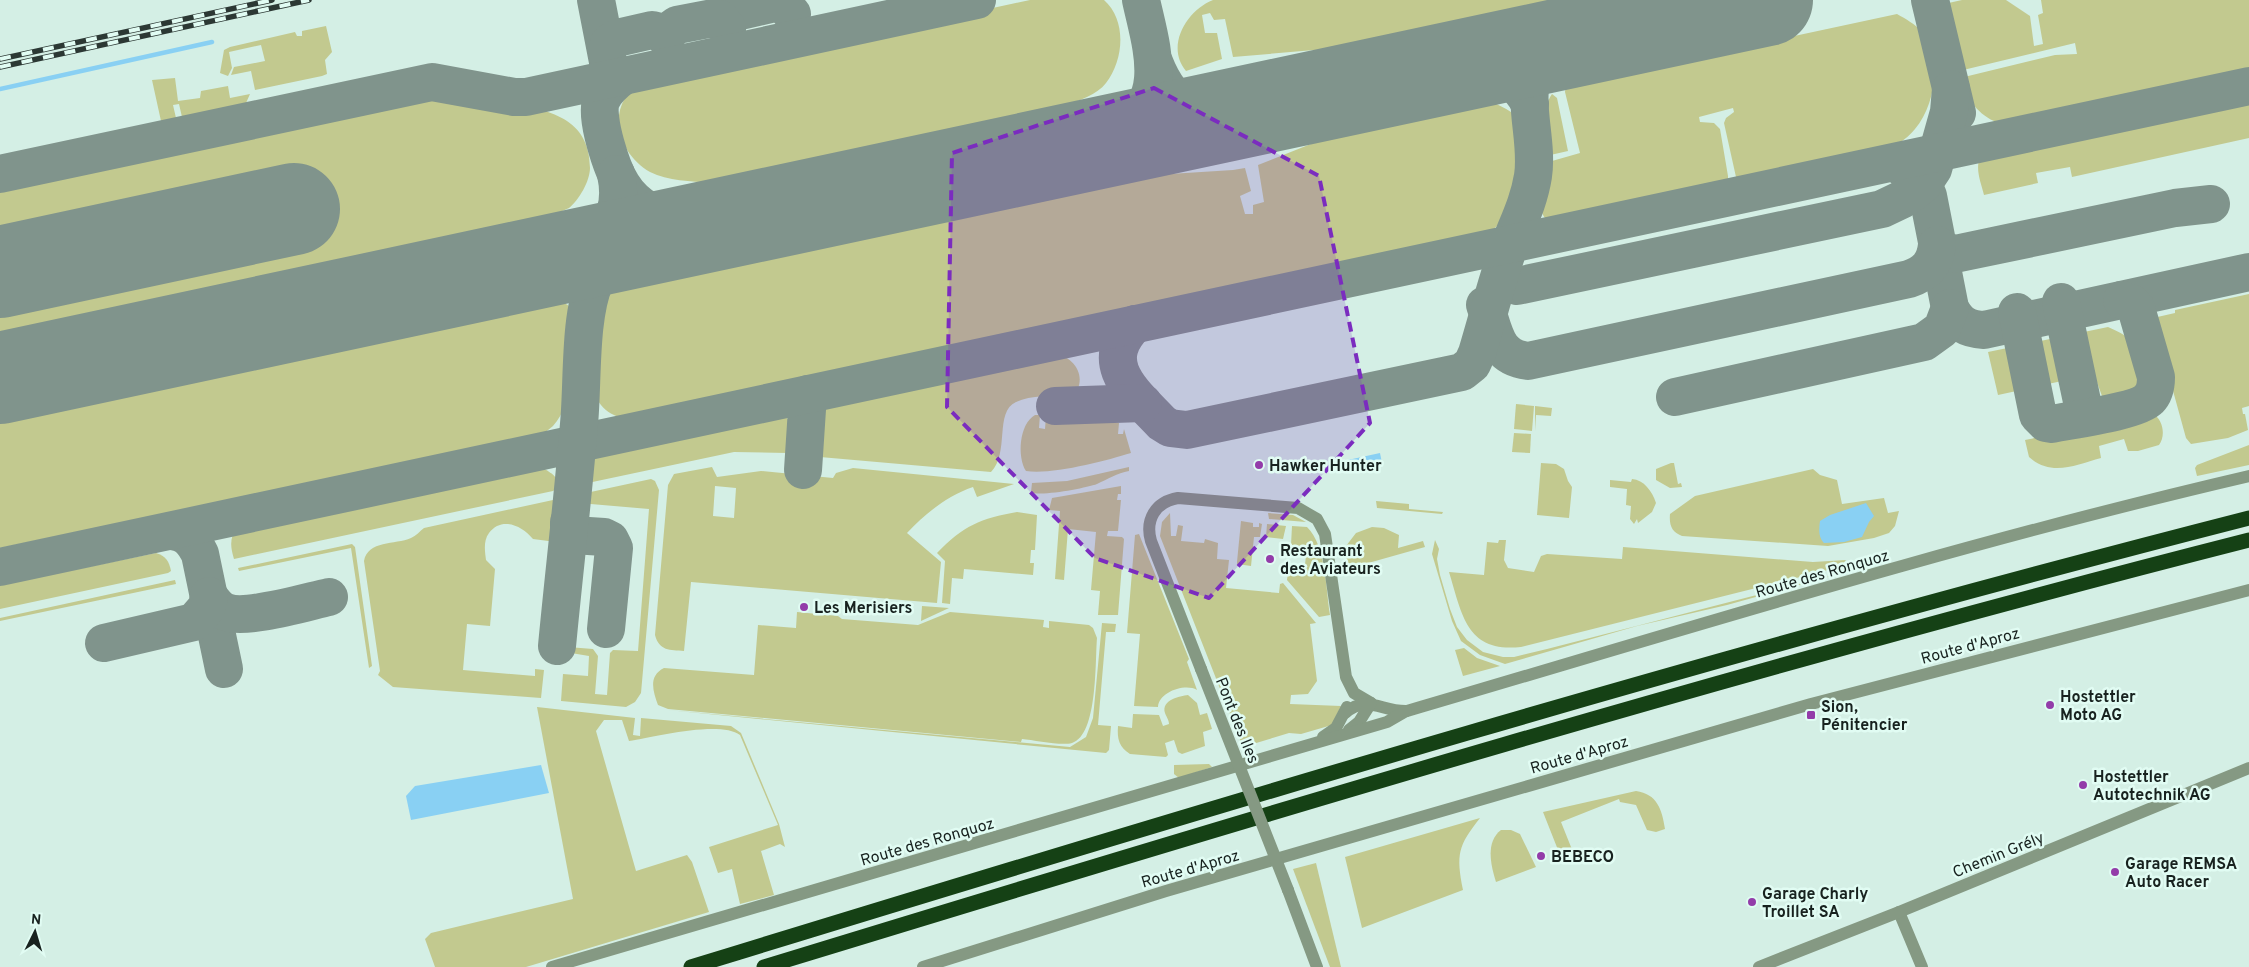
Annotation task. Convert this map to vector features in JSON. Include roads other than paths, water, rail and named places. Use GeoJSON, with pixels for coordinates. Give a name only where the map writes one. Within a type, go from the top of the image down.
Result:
{"type":"FeatureCollection","features":[{"type":"Feature","properties":{"kind":"highway"},"geometry":{"type":"LineString","coordinates":[[691,967],[1236,800],[1581,699],[1945,597],[2249,518]]}},
{"type":"Feature","properties":{"kind":"highway"},"geometry":{"type":"LineString","coordinates":[[764,967],[1212,830],[1540,733],[1925,625],[2249,540]]}},
{"type":"Feature","properties":{"kind":"street","name":"Route des Ronquoz"},"geometry":{"type":"LineString","coordinates":[[552,967],[1387,722],[1406,711],[1996,540],[2133,503],[2249,476]]}},
{"type":"Feature","properties":{"kind":"street","name":"Route des Ronquoz"},"geometry":{"type":"LineString","coordinates":[[1178,498],[1298,508],[1317,519],[1325,534],[1345,671],[1349,684],[1349,702],[1345,713],[1330,734],[1312,743]]}},
{"type":"Feature","properties":{"kind":"street","name":"Pont des Iles"},"geometry":{"type":"LineString","coordinates":[[1178,498],[1167,501],[1152,514],[1149,524],[1150,535],[1317,967]]}},
{"type":"Feature","properties":{"kind":"street","name":"Route d'Aproz"},"geometry":{"type":"LineString","coordinates":[[923,967],[1166,891],[1813,709],[2249,590]]}},
{"type":"Feature","properties":{"kind":"street"},"geometry":{"type":"LineString","coordinates":[[1349,684],[1354,692],[1371,703]]}},
{"type":"Feature","properties":{"kind":"street","name":"Route des Ronquoz"},"geometry":{"type":"LineString","coordinates":[[1343,734],[1359,722],[1371,703],[1386,710],[1406,711]]}},
{"type":"Feature","properties":{"kind":"street"},"geometry":{"type":"LineString","coordinates":[[1345,713],[1356,705],[1371,703]]}},
{"type":"Feature","properties":{"kind":"street","name":"Chemin Grély"},"geometry":{"type":"LineString","coordinates":[[1759,967],[1899,912],[2249,768]]}},
{"type":"Feature","properties":{"kind":"street"},"geometry":{"type":"LineString","coordinates":[[1899,912],[1922,967]]}},
{"type":"Feature","properties":{"kind":"water"},"geometry":{"type":"Polygon","coordinates":[[[1380,453],[1382,463],[1378,470],[1334,467],[1334,463],[1380,453]]]}},
{"type":"Feature","properties":{"kind":"water"},"geometry":{"type":"Polygon","coordinates":[[[1866,503],[1874,516],[1862,537],[1844,542],[1824,543],[1822,541],[1819,529],[1820,521],[1830,515],[1866,503]]]}},
{"type":"Feature","properties":{"kind":"water"},"geometry":{"type":"Polygon","coordinates":[[[541,765],[549,793],[411,820],[406,796],[415,786],[541,765]]]}},
{"type":"Feature","properties":{"kind":"waterway"},"geometry":{"type":"LineString","coordinates":[[0,89],[212,42]]}},
{"type":"Feature","properties":{"kind":"railway"},"geometry":{"type":"LineString","coordinates":[[0,59],[272,0]]}},
{"type":"Feature","properties":{"kind":"railway"},"geometry":{"type":"LineString","coordinates":[[0,67],[309,0]]}},
{"type":"Feature","properties":{"kind":"place","name":"Hawker Hunter"},"geometry":{"type":"Point","coordinates":[1259,465]}},
{"type":"Feature","properties":{"kind":"place","name":"Restaurant des Aviateurs"},"geometry":{"type":"Point","coordinates":[1270,559]}},
{"type":"Feature","properties":{"kind":"place","name":"Les Merisiers"},"geometry":{"type":"Point","coordinates":[804,607]}},
{"type":"Feature","properties":{"kind":"place","name":"Hostettler Moto AG"},"geometry":{"type":"Point","coordinates":[2050,705]}},
{"type":"Feature","properties":{"kind":"place","name":"Sion, Pénitencier"},"geometry":{"type":"Point","coordinates":[1811,715]}},
{"type":"Feature","properties":{"kind":"place","name":"Hostettler Autotechnik AG"},"geometry":{"type":"Point","coordinates":[2083,785]}},
{"type":"Feature","properties":{"kind":"place","name":"BEBECO"},"geometry":{"type":"Point","coordinates":[1541,856]}},
{"type":"Feature","properties":{"kind":"place","name":"Garage REMSA Auto Racer"},"geometry":{"type":"Point","coordinates":[2115,872]}},
{"type":"Feature","properties":{"kind":"place","name":"Garage Charly Troillet SA"},"geometry":{"type":"Point","coordinates":[1752,902]}}]}
